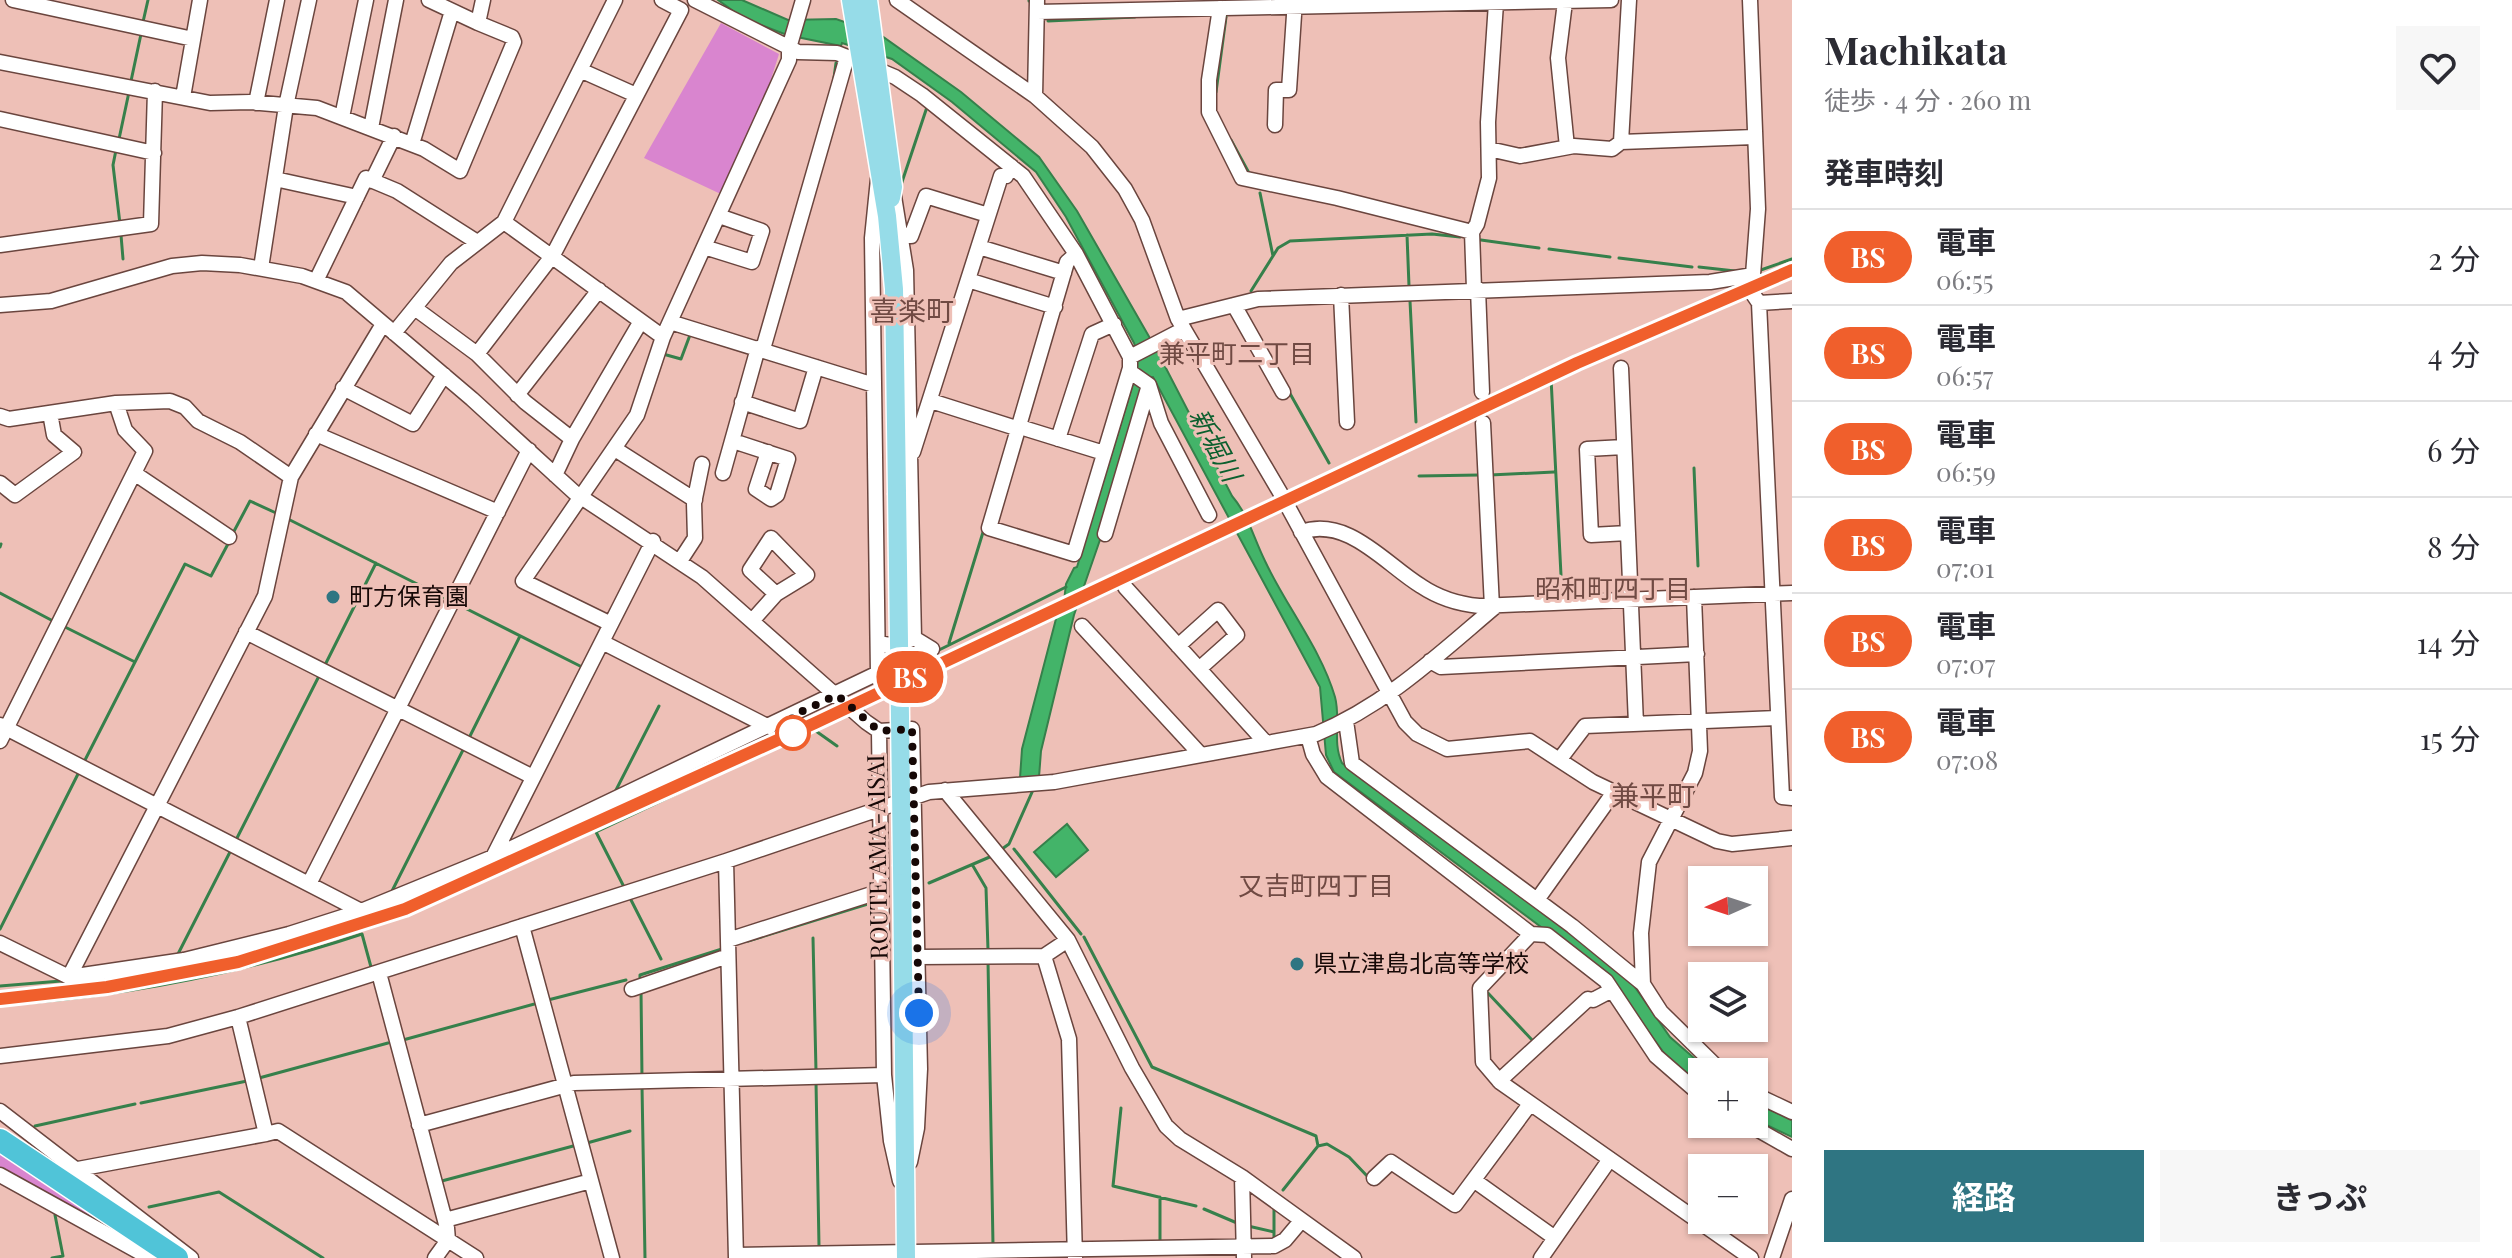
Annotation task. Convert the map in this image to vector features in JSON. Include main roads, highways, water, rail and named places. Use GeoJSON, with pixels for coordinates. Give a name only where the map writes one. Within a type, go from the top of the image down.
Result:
{"type":"FeatureCollection","features":[{"type":"Feature","properties":{"kind":"highway"},"geometry":{"type":"LineString","coordinates":[[0,1140],[177,1258]]}},
{"type":"Feature","properties":{"kind":"main road","name":"ROUTE AMA-AISAI"},"geometry":{"type":"LineString","coordinates":[[851,0],[863,25]]}},
{"type":"Feature","properties":{"kind":"main road","name":"ROUTE AMA-AISAI"},"geometry":{"type":"LineString","coordinates":[[868,0],[863,25],[864,62],[886,182],[894,289],[906,1256]]}},
{"type":"Feature","properties":{"kind":"waterway"},"geometry":{"type":"LineString","coordinates":[[143,22],[148,0]]}},
{"type":"Feature","properties":{"kind":"waterway"},"geometry":{"type":"LineString","coordinates":[[1048,21],[1135,17]]}},
{"type":"Feature","properties":{"kind":"waterway"},"geometry":{"type":"LineString","coordinates":[[1216,92],[1226,17]]}},
{"type":"Feature","properties":{"kind":"waterway"},"geometry":{"type":"LineString","coordinates":[[131,81],[141,34]]}},
{"type":"Feature","properties":{"kind":"waterway"},"geometry":{"type":"LineString","coordinates":[[834,78],[836,63]]}},
{"type":"Feature","properties":{"kind":"waterway"},"geometry":{"type":"LineString","coordinates":[[119,139],[129,92]]}},
{"type":"Feature","properties":{"kind":"waterway"},"geometry":{"type":"LineString","coordinates":[[901,185],[927,107]]}},
{"type":"Feature","properties":{"kind":"waterway"},"geometry":{"type":"LineString","coordinates":[[1231,140],[1249,173]]}},
{"type":"Feature","properties":{"kind":"waterway"},"geometry":{"type":"LineString","coordinates":[[116,150],[113,165],[120,224]]}},
{"type":"Feature","properties":{"kind":"waterway"},"geometry":{"type":"LineString","coordinates":[[1260,193],[1273,256]]}},
{"type":"Feature","properties":{"kind":"waterway"},"geometry":{"type":"LineString","coordinates":[[1251,291],[1278,248],[1290,241],[1432,234],[1460,237]]}},
{"type":"Feature","properties":{"kind":"waterway"},"geometry":{"type":"LineString","coordinates":[[121,235],[123,259]]}},
{"type":"Feature","properties":{"kind":"waterway"},"geometry":{"type":"LineString","coordinates":[[1407,235],[1409,286]]}},
{"type":"Feature","properties":{"kind":"waterway"},"geometry":{"type":"LineString","coordinates":[[1481,240],[1539,248]]}},
{"type":"Feature","properties":{"kind":"waterway"},"geometry":{"type":"LineString","coordinates":[[1549,249],[1610,257]]}},
{"type":"Feature","properties":{"kind":"waterway"},"geometry":{"type":"LineString","coordinates":[[1619,258],[1692,267]]}},
{"type":"Feature","properties":{"kind":"waterway"},"geometry":{"type":"LineString","coordinates":[[1758,271],[1792,259]]}},
{"type":"Feature","properties":{"kind":"waterway"},"geometry":{"type":"LineString","coordinates":[[1699,267],[1735,271]]}},
{"type":"Feature","properties":{"kind":"waterway"},"geometry":{"type":"LineString","coordinates":[[1410,301],[1416,422]]}},
{"type":"Feature","properties":{"kind":"waterway"},"geometry":{"type":"LineString","coordinates":[[663,354],[681,359],[690,335]]}},
{"type":"Feature","properties":{"kind":"waterway"},"geometry":{"type":"LineString","coordinates":[[1551,378],[1562,595]]}},
{"type":"Feature","properties":{"kind":"waterway"},"geometry":{"type":"LineString","coordinates":[[1288,390],[1329,463]]}},
{"type":"Feature","properties":{"kind":"waterway"},"geometry":{"type":"LineString","coordinates":[[1694,468],[1698,566]]}},
{"type":"Feature","properties":{"kind":"waterway"},"geometry":{"type":"LineString","coordinates":[[1490,475],[1554,472]]}},
{"type":"Feature","properties":{"kind":"waterway"},"geometry":{"type":"LineString","coordinates":[[1419,476],[1479,475]]}},
{"type":"Feature","properties":{"kind":"waterway"},"geometry":{"type":"LineString","coordinates":[[232,535],[250,501],[276,513]]}},
{"type":"Feature","properties":{"kind":"waterway"},"geometry":{"type":"LineString","coordinates":[[286,518],[447,599]]}},
{"type":"Feature","properties":{"kind":"waterway"},"geometry":{"type":"LineString","coordinates":[[949,643],[984,529]]}},
{"type":"Feature","properties":{"kind":"waterway"},"geometry":{"type":"LineString","coordinates":[[63,626],[135,662],[185,564],[211,576],[229,542]]}},
{"type":"Feature","properties":{"kind":"waterway"},"geometry":{"type":"LineString","coordinates":[[325,665],[376,563]]}},
{"type":"Feature","properties":{"kind":"waterway"},"geometry":{"type":"LineString","coordinates":[[937,651],[1066,587]]}},
{"type":"Feature","properties":{"kind":"waterway"},"geometry":{"type":"LineString","coordinates":[[0,593],[53,621]]}},
{"type":"Feature","properties":{"kind":"waterway"},"geometry":{"type":"LineString","coordinates":[[457,604],[582,667]]}},
{"type":"Feature","properties":{"kind":"waterway"},"geometry":{"type":"LineString","coordinates":[[469,738],[520,636]]}},
{"type":"Feature","properties":{"kind":"waterway"},"geometry":{"type":"LineString","coordinates":[[84,762],[135,662]]}},
{"type":"Feature","properties":{"kind":"waterway"},"geometry":{"type":"LineString","coordinates":[[237,838],[320,674]]}},
{"type":"Feature","properties":{"kind":"waterway"},"geometry":{"type":"LineString","coordinates":[[615,792],[659,706]]}},
{"type":"Feature","properties":{"kind":"waterway"},"geometry":{"type":"LineString","coordinates":[[623,885],[596,832],[813,729],[837,746]]}},
{"type":"Feature","properties":{"kind":"waterway"},"geometry":{"type":"LineString","coordinates":[[390,895],[464,748]]}},
{"type":"Feature","properties":{"kind":"waterway"},"geometry":{"type":"LineString","coordinates":[[0,929],[79,772]]}},
{"type":"Feature","properties":{"kind":"waterway"},"geometry":{"type":"LineString","coordinates":[[1002,849],[1009,844],[1033,790]]}},
{"type":"Feature","properties":{"kind":"waterway"},"geometry":{"type":"LineString","coordinates":[[1014,849],[1081,934]]}},
{"type":"Feature","properties":{"kind":"waterway"},"geometry":{"type":"LineString","coordinates":[[178,954],[231,850]]}},
{"type":"Feature","properties":{"kind":"waterway"},"geometry":{"type":"LineString","coordinates":[[929,883],[992,856]]}},
{"type":"Feature","properties":{"kind":"waterway"},"geometry":{"type":"LineString","coordinates":[[973,866],[986,888],[988,950]]}},
{"type":"Feature","properties":{"kind":"waterway"},"geometry":{"type":"LineString","coordinates":[[630,898],[661,959]]}},
{"type":"Feature","properties":{"kind":"waterway"},"geometry":{"type":"LineString","coordinates":[[748,941],[871,903]]}},
{"type":"Feature","properties":{"kind":"waterway"},"geometry":{"type":"LineString","coordinates":[[0,1005],[92,996],[183,981],[273,960],[362,934],[371,967]]}},
{"type":"Feature","properties":{"kind":"waterway"},"geometry":{"type":"LineString","coordinates":[[1084,937],[1152,1067],[1316,1136],[1318,1146],[1283,1190]]}},
{"type":"Feature","properties":{"kind":"waterway"},"geometry":{"type":"LineString","coordinates":[[813,938],[816,1071]]}},
{"type":"Feature","properties":{"kind":"waterway"},"geometry":{"type":"LineString","coordinates":[[640,982],[640,975],[725,948]]}},
{"type":"Feature","properties":{"kind":"waterway"},"geometry":{"type":"LineString","coordinates":[[988,961],[993,1245]]}},
{"type":"Feature","properties":{"kind":"waterway"},"geometry":{"type":"LineString","coordinates":[[548,1000],[626,980]]}},
{"type":"Feature","properties":{"kind":"waterway"},"geometry":{"type":"LineString","coordinates":[[0,986],[61,981]]}},
{"type":"Feature","properties":{"kind":"waterway"},"geometry":{"type":"LineString","coordinates":[[641,990],[642,1078]]}},
{"type":"Feature","properties":{"kind":"waterway"},"geometry":{"type":"LineString","coordinates":[[1487,992],[1533,1041]]}},
{"type":"Feature","properties":{"kind":"waterway"},"geometry":{"type":"LineString","coordinates":[[403,1040],[538,1003]]}},
{"type":"Feature","properties":{"kind":"waterway"},"geometry":{"type":"LineString","coordinates":[[259,1078],[388,1043]]}},
{"type":"Feature","properties":{"kind":"waterway"},"geometry":{"type":"LineString","coordinates":[[141,1103],[247,1081]]}},
{"type":"Feature","properties":{"kind":"waterway"},"geometry":{"type":"LineString","coordinates":[[816,1082],[819,1246]]}},
{"type":"Feature","properties":{"kind":"waterway"},"geometry":{"type":"LineString","coordinates":[[642,1086],[645,1258]]}},
{"type":"Feature","properties":{"kind":"waterway"},"geometry":{"type":"LineString","coordinates":[[35,1126],[135,1104]]}},
{"type":"Feature","properties":{"kind":"waterway"},"geometry":{"type":"LineString","coordinates":[[1121,1108],[1113,1186],[1196,1206]]}},
{"type":"Feature","properties":{"kind":"waterway"},"geometry":{"type":"LineString","coordinates":[[587,1143],[630,1131]]}},
{"type":"Feature","properties":{"kind":"waterway"},"geometry":{"type":"LineString","coordinates":[[1318,1146],[1327,1144],[1349,1157],[1368,1177]]}},
{"type":"Feature","properties":{"kind":"waterway"},"geometry":{"type":"LineString","coordinates":[[438,1182],[577,1145]]}},
{"type":"Feature","properties":{"kind":"waterway"},"geometry":{"type":"LineString","coordinates":[[149,1207],[219,1192],[323,1258]]}},
{"type":"Feature","properties":{"kind":"waterway"},"geometry":{"type":"LineString","coordinates":[[1160,1197],[1160,1241]]}},
{"type":"Feature","properties":{"kind":"waterway"},"geometry":{"type":"LineString","coordinates":[[1204,1209],[1237,1223]]}},
{"type":"Feature","properties":{"kind":"waterway"},"geometry":{"type":"LineString","coordinates":[[1274,1209],[1274,1238]]}},
{"type":"Feature","properties":{"kind":"waterway"},"geometry":{"type":"LineString","coordinates":[[52,1258],[63,1256],[55,1215]]}},
{"type":"Feature","properties":{"kind":"waterway"},"geometry":{"type":"LineString","coordinates":[[1248,1226],[1274,1232]]}},
{"type":"Feature","properties":{"kind":"railway"},"geometry":{"type":"LineString","coordinates":[[0,999],[107,987],[238,962],[405,909],[794,733],[1577,363],[1792,270]]}},
{"type":"Feature","properties":{"kind":"train","name":"BS"},"geometry":{"type":"LineString","coordinates":[[0,999],[52,995],[165,978],[238,962],[405,909],[815,723],[1577,363],[1697,308],[1792,270]]}},
{"type":"Feature","properties":{"kind":"place","name":"町方保育園"},"geometry":{"type":"Point","coordinates":[333,597]}},
{"type":"Feature","properties":{"kind":"place","name":"県立津島北高等学校"},"geometry":{"type":"Point","coordinates":[1297,964]}},
{"type":"Feature","properties":{"kind":"district","name":"喜楽町"},"geometry":{"type":"Point","coordinates":[912,311]}},
{"type":"Feature","properties":{"kind":"district","name":"兼平町二丁目"},"geometry":{"type":"Point","coordinates":[1237,354]}},
{"type":"Feature","properties":{"kind":"district","name":"昭和町四丁目"},"geometry":{"type":"Point","coordinates":[1613,589]}},
{"type":"Feature","properties":{"kind":"district","name":"兼平町"},"geometry":{"type":"Point","coordinates":[1653,796]}},
{"type":"Feature","properties":{"kind":"district","name":"又吉町四丁目"},"geometry":{"type":"Point","coordinates":[1316,886]}},
{"type":"Feature","properties":{"kind":"water label","name":"新堀川"},"geometry":{"type":"Point","coordinates":[1215,445]}}]}
